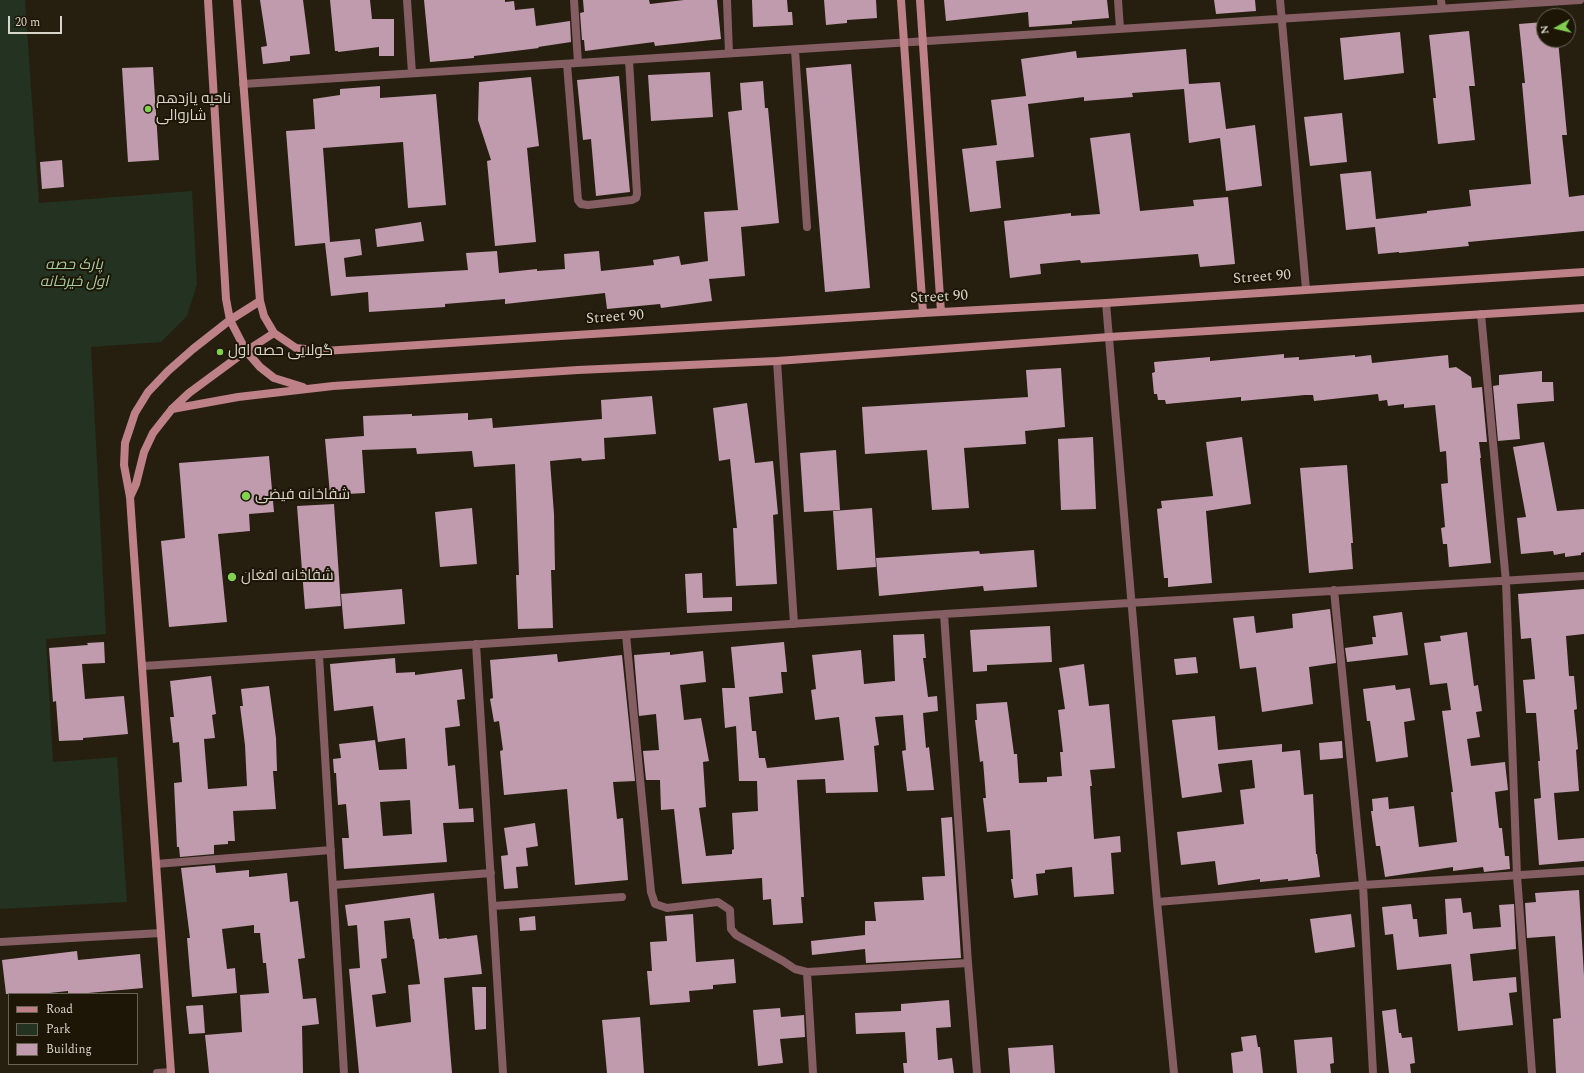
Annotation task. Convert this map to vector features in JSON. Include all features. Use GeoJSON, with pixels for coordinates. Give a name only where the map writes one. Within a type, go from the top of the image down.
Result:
{"type":"FeatureCollection","features":[{"type":"Feature","properties":{"kind":"main road"},"geometry":{"type":"LineString","coordinates":[[208,0],[226,299],[230,320],[246,351],[260,367],[274,378],[308,388]]}},
{"type":"Feature","properties":{"kind":"main road"},"geometry":{"type":"LineString","coordinates":[[130,497],[136,484],[144,452],[153,433],[172,409],[189,393],[246,351],[274,333],[264,316],[260,301],[237,0]]}},
{"type":"Feature","properties":{"kind":"main road"},"geometry":{"type":"LineString","coordinates":[[901,0],[923,313]]}},
{"type":"Feature","properties":{"kind":"main road"},"geometry":{"type":"LineString","coordinates":[[920,0],[941,312]]}},
{"type":"Feature","properties":{"kind":"main road","name":"Street 90"},"geometry":{"type":"LineString","coordinates":[[274,333],[296,348],[332,350],[1106,303],[1584,272]]}},
{"type":"Feature","properties":{"kind":"main road"},"geometry":{"type":"LineString","coordinates":[[171,1073],[130,497],[124,464],[125,443],[135,413],[148,392],[168,371],[193,349],[230,320],[260,301]]}},
{"type":"Feature","properties":{"kind":"main road"},"geometry":{"type":"LineString","coordinates":[[172,409],[238,397],[308,388],[578,370],[777,361],[1109,337],[1584,308]]}},
{"type":"Feature","properties":{"kind":"street"},"geometry":{"type":"LineString","coordinates":[[407,0],[412,73]]}},
{"type":"Feature","properties":{"kind":"street"},"geometry":{"type":"LineString","coordinates":[[574,0],[578,63]]}},
{"type":"Feature","properties":{"kind":"street"},"geometry":{"type":"LineString","coordinates":[[727,0],[729,53]]}},
{"type":"Feature","properties":{"kind":"street"},"geometry":{"type":"LineString","coordinates":[[1118,0],[1120,29]]}},
{"type":"Feature","properties":{"kind":"street"},"geometry":{"type":"LineString","coordinates":[[1280,0],[1306,289]]}},
{"type":"Feature","properties":{"kind":"street"},"geometry":{"type":"LineString","coordinates":[[243,84],[1282,19],[1441,4],[1580,0]]}},
{"type":"Feature","properties":{"kind":"street"},"geometry":{"type":"LineString","coordinates":[[795,50],[807,227]]}},
{"type":"Feature","properties":{"kind":"street"},"geometry":{"type":"LineString","coordinates":[[567,64],[578,200],[581,204],[588,205],[632,200],[636,198],[637,194],[629,60]]}},
{"type":"Feature","properties":{"kind":"street"},"geometry":{"type":"LineString","coordinates":[[1106,303],[1157,902],[1174,1073]]}},
{"type":"Feature","properties":{"kind":"street"},"geometry":{"type":"LineString","coordinates":[[1481,314],[1506,582],[1517,876],[1532,1073]]}},
{"type":"Feature","properties":{"kind":"street"},"geometry":{"type":"LineString","coordinates":[[777,361],[794,624]]}},
{"type":"Feature","properties":{"kind":"street"},"geometry":{"type":"LineString","coordinates":[[142,666],[944,614],[1334,590],[1506,582],[1584,576]]}},
{"type":"Feature","properties":{"kind":"street"},"geometry":{"type":"LineString","coordinates":[[1334,590],[1363,885],[1373,1073]]}},
{"type":"Feature","properties":{"kind":"street"},"geometry":{"type":"LineString","coordinates":[[944,614],[977,1073]]}},
{"type":"Feature","properties":{"kind":"street"},"geometry":{"type":"LineString","coordinates":[[626,635],[650,892],[655,904],[667,908],[718,902],[730,910],[731,929],[736,935],[795,969],[807,972],[968,963]]}},
{"type":"Feature","properties":{"kind":"street"},"geometry":{"type":"LineString","coordinates":[[476,644],[503,1073]]}},
{"type":"Feature","properties":{"kind":"street"},"geometry":{"type":"LineString","coordinates":[[319,655],[344,1073]]}},
{"type":"Feature","properties":{"kind":"street"},"geometry":{"type":"LineString","coordinates":[[156,864],[331,850]]}},
{"type":"Feature","properties":{"kind":"street"},"geometry":{"type":"LineString","coordinates":[[1157,902],[1363,885],[1584,871]]}},
{"type":"Feature","properties":{"kind":"street"},"geometry":{"type":"LineString","coordinates":[[333,885],[491,873]]}},
{"type":"Feature","properties":{"kind":"street"},"geometry":{"type":"LineString","coordinates":[[493,906],[622,897]]}},
{"type":"Feature","properties":{"kind":"street"},"geometry":{"type":"LineString","coordinates":[[0,942],[161,933]]}},
{"type":"Feature","properties":{"kind":"street"},"geometry":{"type":"LineString","coordinates":[[807,972],[813,1073]]}},
{"type":"Feature","properties":{"kind":"street"},"geometry":{"type":"LineString","coordinates":[[157,1073],[171,1073]]}},
{"type":"Feature","properties":{"kind":"green space","name":"پارک حصه اول خیرخانه"},"geometry":{"type":"Polygon","coordinates":[[[0,0],[25,0],[39,203],[192,191],[197,284],[187,316],[161,342],[91,347],[106,634],[46,639],[53,762],[117,757],[127,902],[0,909],[0,0]]]}},
{"type":"Feature","properties":{"kind":"building"},"geometry":{"type":"Polygon","coordinates":[[[260,0],[303,0],[310,54],[290,56],[290,61],[263,64],[261,47],[267,46],[260,0]]]}},
{"type":"Feature","properties":{"kind":"building"},"geometry":{"type":"Polygon","coordinates":[[[330,0],[370,0],[372,19],[394,19],[394,56],[379,56],[379,47],[338,52],[335,51],[330,0]]]}},
{"type":"Feature","properties":{"kind":"building"},"geometry":{"type":"Polygon","coordinates":[[[424,0],[514,1],[515,10],[534,8],[536,26],[570,21],[571,42],[538,47],[539,48],[474,56],[474,58],[430,62],[424,0]]]}},
{"type":"Feature","properties":{"kind":"building"},"geometry":{"type":"Polygon","coordinates":[[[583,0],[649,0],[650,4],[684,0],[717,0],[721,39],[655,46],[654,42],[585,51],[584,40],[582,40],[580,13],[584,12],[583,0]]]}},
{"type":"Feature","properties":{"kind":"building"},"geometry":{"type":"Polygon","coordinates":[[[752,0],[787,0],[788,12],[792,12],[793,25],[753,27],[752,0]]]}},
{"type":"Feature","properties":{"kind":"building"},"geometry":{"type":"Polygon","coordinates":[[[824,0],[876,0],[877,18],[847,20],[847,23],[826,25],[824,0]]]}},
{"type":"Feature","properties":{"kind":"building"},"geometry":{"type":"Polygon","coordinates":[[[944,0],[1107,0],[1109,18],[1072,21],[1072,24],[1029,27],[1028,12],[946,21],[944,0]]]}},
{"type":"Feature","properties":{"kind":"building"},"geometry":{"type":"Polygon","coordinates":[[[1214,0],[1255,0],[1256,11],[1216,14],[1214,0]]]}},
{"type":"Feature","properties":{"kind":"building"},"geometry":{"type":"Polygon","coordinates":[[[1536,23],[1536,48],[1559,48],[1567,135],[1562,135],[1569,197],[1584,195],[1584,231],[1468,242],[1469,246],[1378,254],[1375,227],[1346,230],[1340,174],[1371,171],[1376,219],[1471,206],[1469,190],[1531,184],[1522,83],[1525,83],[1519,24],[1536,23]]]}},
{"type":"Feature","properties":{"kind":"building"},"geometry":{"type":"Polygon","coordinates":[[[1469,31],[1475,86],[1469,86],[1475,140],[1438,144],[1433,98],[1436,98],[1429,35],[1469,31]]]}},
{"type":"Feature","properties":{"kind":"building"},"geometry":{"type":"Polygon","coordinates":[[[1400,32],[1404,73],[1344,80],[1340,38],[1400,32]]]}},
{"type":"Feature","properties":{"kind":"building"},"geometry":{"type":"Polygon","coordinates":[[[1186,49],[1189,84],[1220,82],[1226,129],[1255,125],[1262,186],[1226,191],[1220,138],[1189,143],[1184,89],[1132,93],[1133,97],[1084,101],[1084,97],[1028,104],[1034,157],[996,161],[1001,208],[970,212],[962,149],[997,145],[991,100],[1026,96],[1021,59],[1076,51],[1077,58],[1186,49]]]}},
{"type":"Feature","properties":{"kind":"building"},"geometry":{"type":"Polygon","coordinates":[[[851,64],[870,288],[825,292],[806,68],[851,64]]]}},
{"type":"Feature","properties":{"kind":"building"},"geometry":{"type":"Polygon","coordinates":[[[153,67],[159,160],[128,162],[122,68],[153,67]]]}},
{"type":"Feature","properties":{"kind":"building"},"geometry":{"type":"Polygon","coordinates":[[[710,72],[713,117],[651,121],[648,75],[710,72]]]}},
{"type":"Feature","properties":{"kind":"building"},"geometry":{"type":"Polygon","coordinates":[[[619,76],[630,192],[596,196],[591,139],[583,140],[577,80],[619,76]]]}},
{"type":"Feature","properties":{"kind":"building"},"geometry":{"type":"Polygon","coordinates":[[[531,77],[539,146],[527,148],[536,242],[495,246],[487,161],[491,160],[478,120],[479,82],[531,77]]]}},
{"type":"Feature","properties":{"kind":"building"},"geometry":{"type":"Polygon","coordinates":[[[763,81],[765,108],[768,108],[779,223],[741,227],[745,276],[709,279],[712,301],[661,308],[660,304],[607,309],[605,293],[505,304],[505,299],[445,304],[445,307],[369,312],[368,292],[331,296],[325,243],[295,246],[286,131],[315,129],[313,99],[340,95],[340,89],[380,86],[380,98],[436,94],[446,205],[408,208],[403,142],[323,148],[330,242],[360,239],[362,255],[344,258],[346,277],[468,270],[466,253],[497,251],[499,273],[537,269],[537,271],[565,269],[564,254],[599,251],[601,271],[654,265],[653,260],[679,256],[681,265],[708,261],[704,212],[738,210],[728,112],[742,110],[740,83],[763,81]]]}},
{"type":"Feature","properties":{"kind":"building"},"geometry":{"type":"Polygon","coordinates":[[[1342,113],[1347,162],[1310,166],[1304,117],[1342,113]]]}},
{"type":"Feature","properties":{"kind":"building"},"geometry":{"type":"Polygon","coordinates":[[[1130,133],[1140,211],[1194,206],[1193,200],[1228,197],[1235,264],[1200,267],[1198,254],[1081,263],[1080,260],[1040,264],[1041,274],[1010,278],[1004,221],[1071,213],[1071,216],[1100,214],[1090,138],[1130,133]]]}},
{"type":"Feature","properties":{"kind":"building"},"geometry":{"type":"Polygon","coordinates":[[[62,160],[64,187],[42,189],[40,162],[62,160]]]}},
{"type":"Feature","properties":{"kind":"building"},"geometry":{"type":"Polygon","coordinates":[[[421,222],[424,241],[377,247],[375,229],[421,222]]]}},
{"type":"Feature","properties":{"kind":"building"},"geometry":{"type":"Polygon","coordinates":[[[1284,354],[1284,358],[1299,357],[1299,360],[1371,355],[1372,363],[1448,355],[1449,368],[1456,367],[1471,377],[1472,388],[1482,387],[1487,442],[1479,442],[1491,563],[1449,567],[1447,544],[1443,544],[1441,528],[1445,527],[1441,484],[1448,483],[1446,451],[1440,452],[1435,405],[1404,408],[1404,404],[1388,406],[1387,400],[1379,401],[1378,394],[1314,401],[1313,395],[1305,395],[1241,401],[1241,397],[1166,404],[1165,400],[1158,400],[1157,394],[1154,394],[1152,373],[1155,372],[1154,362],[1210,357],[1210,361],[1284,354]]]}},
{"type":"Feature","properties":{"kind":"building"},"geometry":{"type":"Polygon","coordinates":[[[1061,368],[1065,427],[1025,431],[1026,444],[964,448],[969,508],[932,510],[927,450],[865,454],[862,407],[1028,397],[1026,370],[1061,368]]]}},
{"type":"Feature","properties":{"kind":"building"},"geometry":{"type":"Polygon","coordinates":[[[1542,371],[1542,382],[1553,382],[1554,401],[1517,404],[1520,439],[1498,441],[1493,386],[1499,385],[1499,375],[1542,371]]]}},
{"type":"Feature","properties":{"kind":"building"},"geometry":{"type":"Polygon","coordinates":[[[652,396],[656,434],[604,438],[605,459],[582,461],[581,458],[550,461],[554,514],[555,570],[551,570],[553,628],[518,629],[516,575],[519,575],[515,464],[474,467],[472,451],[417,454],[416,448],[362,450],[365,493],[330,495],[325,439],[364,436],[363,416],[412,414],[412,416],[468,413],[468,420],[492,418],[493,428],[602,419],[601,400],[652,396]]]}},
{"type":"Feature","properties":{"kind":"building"},"geometry":{"type":"Polygon","coordinates":[[[747,403],[755,463],[773,461],[778,514],[773,515],[777,584],[736,586],[733,528],[737,528],[730,459],[719,461],[713,408],[747,403]]]}},
{"type":"Feature","properties":{"kind":"building"},"geometry":{"type":"Polygon","coordinates":[[[1093,437],[1096,509],[1061,510],[1058,439],[1093,437]]]}},
{"type":"Feature","properties":{"kind":"building"},"geometry":{"type":"Polygon","coordinates":[[[1242,437],[1251,504],[1206,511],[1212,583],[1168,587],[1168,578],[1164,578],[1157,509],[1162,508],[1161,501],[1213,496],[1206,442],[1242,437]]]}},
{"type":"Feature","properties":{"kind":"building"},"geometry":{"type":"Polygon","coordinates":[[[1544,442],[1557,511],[1584,509],[1584,552],[1581,553],[1581,555],[1565,557],[1565,553],[1554,555],[1553,551],[1521,554],[1517,518],[1526,517],[1513,447],[1544,442]]]}},
{"type":"Feature","properties":{"kind":"building"},"geometry":{"type":"Polygon","coordinates":[[[836,450],[840,510],[804,512],[800,453],[836,450]]]}},
{"type":"Feature","properties":{"kind":"building"},"geometry":{"type":"Polygon","coordinates":[[[269,456],[274,512],[249,514],[250,531],[218,534],[227,622],[169,627],[161,541],[185,538],[179,463],[269,456]]]}},
{"type":"Feature","properties":{"kind":"building"},"geometry":{"type":"Polygon","coordinates":[[[1347,465],[1353,543],[1351,543],[1353,569],[1309,573],[1300,468],[1347,465]]]}},
{"type":"Feature","properties":{"kind":"building"},"geometry":{"type":"Polygon","coordinates":[[[334,504],[341,606],[305,609],[297,506],[334,504]]]}},
{"type":"Feature","properties":{"kind":"building"},"geometry":{"type":"Polygon","coordinates":[[[472,508],[477,564],[440,567],[435,512],[472,508]]]}},
{"type":"Feature","properties":{"kind":"building"},"geometry":{"type":"Polygon","coordinates":[[[872,508],[876,567],[837,570],[833,511],[872,508]]]}},
{"type":"Feature","properties":{"kind":"building"},"geometry":{"type":"Polygon","coordinates":[[[1034,550],[1037,587],[984,591],[983,586],[879,596],[876,558],[979,551],[980,554],[1034,550]]]}},
{"type":"Feature","properties":{"kind":"building"},"geometry":{"type":"Polygon","coordinates":[[[702,573],[703,598],[732,597],[732,611],[687,613],[685,574],[702,573]]]}},
{"type":"Feature","properties":{"kind":"building"},"geometry":{"type":"Polygon","coordinates":[[[402,589],[405,624],[344,629],[341,594],[402,589]]]}},
{"type":"Feature","properties":{"kind":"building"},"geometry":{"type":"Polygon","coordinates":[[[1584,589],[1584,634],[1566,636],[1569,676],[1574,676],[1577,709],[1574,710],[1578,749],[1576,750],[1579,791],[1554,793],[1558,840],[1584,838],[1584,861],[1539,865],[1534,799],[1541,798],[1536,713],[1526,713],[1523,680],[1535,679],[1531,638],[1521,639],[1518,594],[1584,589]]]}},
{"type":"Feature","properties":{"kind":"building"},"geometry":{"type":"Polygon","coordinates":[[[1330,609],[1336,663],[1309,667],[1313,704],[1262,712],[1256,667],[1240,669],[1233,618],[1254,616],[1256,633],[1293,628],[1292,614],[1330,609]]]}},
{"type":"Feature","properties":{"kind":"building"},"geometry":{"type":"Polygon","coordinates":[[[1402,612],[1408,655],[1347,662],[1345,648],[1373,644],[1372,637],[1376,637],[1373,616],[1402,612]]]}},
{"type":"Feature","properties":{"kind":"building"},"geometry":{"type":"Polygon","coordinates":[[[1050,626],[1052,662],[987,665],[987,671],[973,672],[970,630],[1050,626]]]}},
{"type":"Feature","properties":{"kind":"building"},"geometry":{"type":"Polygon","coordinates":[[[1467,632],[1474,686],[1478,685],[1482,711],[1476,712],[1480,737],[1467,739],[1471,766],[1505,762],[1508,790],[1495,792],[1499,828],[1502,828],[1505,856],[1509,856],[1510,869],[1484,872],[1483,867],[1453,871],[1453,867],[1385,877],[1380,846],[1376,846],[1371,811],[1373,811],[1372,799],[1388,797],[1389,809],[1414,806],[1419,847],[1457,842],[1451,792],[1453,792],[1442,711],[1451,710],[1447,683],[1430,685],[1424,643],[1441,641],[1440,636],[1467,632]]]}},
{"type":"Feature","properties":{"kind":"building"},"geometry":{"type":"Polygon","coordinates":[[[924,634],[926,658],[923,658],[928,697],[937,696],[938,711],[923,713],[926,748],[929,747],[934,790],[907,791],[902,751],[906,750],[903,715],[875,717],[879,745],[874,746],[878,792],[826,793],[825,779],[797,780],[804,897],[801,897],[803,923],[773,925],[771,899],[763,900],[762,878],[682,884],[674,809],[661,810],[660,780],[646,780],[643,751],[659,750],[656,714],[639,716],[634,655],[670,652],[670,655],[703,651],[706,682],[680,685],[684,720],[701,718],[709,761],[703,762],[706,807],[699,808],[706,856],[732,854],[732,850],[734,849],[732,813],[758,811],[757,781],[739,781],[736,726],[725,728],[722,688],[735,688],[731,647],[784,642],[787,672],[781,672],[783,693],[749,697],[752,731],[756,731],[759,758],[765,758],[767,768],[844,760],[839,717],[815,720],[811,690],[816,689],[812,655],[861,650],[864,684],[895,681],[893,635],[924,634]]]}},
{"type":"Feature","properties":{"kind":"building"},"geometry":{"type":"Polygon","coordinates":[[[104,642],[105,663],[82,664],[85,699],[124,696],[128,734],[83,738],[83,740],[59,741],[56,701],[53,702],[49,648],[88,645],[87,643],[104,642]]]}},
{"type":"Feature","properties":{"kind":"building"},"geometry":{"type":"Polygon","coordinates":[[[557,654],[558,662],[622,655],[635,781],[613,782],[617,819],[623,818],[628,880],[575,885],[567,789],[504,795],[500,751],[503,750],[499,721],[494,722],[490,699],[493,698],[490,660],[557,654]]]}},
{"type":"Feature","properties":{"kind":"building"},"geometry":{"type":"Polygon","coordinates":[[[1196,657],[1198,673],[1176,675],[1174,659],[1196,657]]]}},
{"type":"Feature","properties":{"kind":"building"},"geometry":{"type":"Polygon","coordinates":[[[395,658],[396,673],[415,672],[415,675],[462,669],[465,699],[457,700],[460,726],[445,728],[448,766],[455,765],[459,809],[473,808],[474,822],[443,823],[447,862],[344,869],[342,838],[349,838],[346,804],[338,805],[336,773],[334,773],[333,759],[341,758],[339,744],[375,740],[379,770],[407,769],[405,738],[378,742],[373,706],[334,711],[330,664],[395,658]],[[410,800],[380,802],[383,836],[412,834],[410,800]]]}},
{"type":"Feature","properties":{"kind":"building"},"geometry":{"type":"Polygon","coordinates":[[[1084,664],[1089,706],[1109,704],[1115,768],[1090,770],[1092,786],[1090,786],[1094,839],[1120,836],[1121,852],[1111,853],[1114,894],[1074,897],[1072,867],[1045,870],[1045,873],[1036,874],[1038,895],[1014,898],[1011,879],[1013,879],[1010,830],[987,832],[983,798],[986,798],[983,761],[980,762],[975,720],[977,720],[976,704],[1007,702],[1014,754],[1017,754],[1019,783],[1047,782],[1047,777],[1062,776],[1060,752],[1063,752],[1058,710],[1065,709],[1059,668],[1084,664]]]}},
{"type":"Feature","properties":{"kind":"building"},"geometry":{"type":"Polygon","coordinates":[[[211,676],[216,714],[212,715],[215,738],[204,739],[208,789],[247,786],[245,745],[240,706],[243,706],[241,689],[269,686],[276,738],[277,771],[273,771],[276,809],[233,811],[235,841],[228,841],[228,844],[214,845],[214,854],[180,857],[179,847],[177,847],[174,783],[182,782],[179,742],[173,743],[170,717],[174,717],[170,681],[211,676]]]}},
{"type":"Feature","properties":{"kind":"building"},"geometry":{"type":"Polygon","coordinates":[[[1395,685],[1396,690],[1410,688],[1415,720],[1404,722],[1408,757],[1376,762],[1370,721],[1367,721],[1363,689],[1395,685]]]}},
{"type":"Feature","properties":{"kind":"building"},"geometry":{"type":"Polygon","coordinates":[[[1215,716],[1218,750],[1282,744],[1282,752],[1300,750],[1304,795],[1313,794],[1316,854],[1320,877],[1288,881],[1288,879],[1260,882],[1260,879],[1218,885],[1215,861],[1181,865],[1177,832],[1244,824],[1240,790],[1255,788],[1252,760],[1218,764],[1222,792],[1182,798],[1172,720],[1215,716]]]}},
{"type":"Feature","properties":{"kind":"building"},"geometry":{"type":"Polygon","coordinates":[[[1342,741],[1343,758],[1320,760],[1319,743],[1342,741]]]}},
{"type":"Feature","properties":{"kind":"building"},"geometry":{"type":"Polygon","coordinates":[[[952,817],[961,958],[866,963],[865,949],[812,955],[811,941],[865,935],[865,921],[876,921],[874,902],[924,900],[922,877],[945,876],[941,818],[952,817]]]}},
{"type":"Feature","properties":{"kind":"building"},"geometry":{"type":"Polygon","coordinates":[[[535,823],[538,846],[526,848],[528,866],[516,867],[518,888],[504,889],[501,856],[508,855],[504,828],[535,823]]]}},
{"type":"Feature","properties":{"kind":"building"},"geometry":{"type":"Polygon","coordinates":[[[215,865],[216,873],[249,870],[249,877],[287,873],[290,902],[298,901],[305,958],[298,959],[303,999],[316,998],[319,1024],[302,1026],[303,1073],[209,1073],[205,1035],[242,1032],[240,995],[269,993],[266,963],[263,963],[260,933],[254,933],[254,925],[222,929],[227,969],[235,968],[237,993],[192,997],[187,938],[190,938],[181,868],[215,865]]]}},
{"type":"Feature","properties":{"kind":"building"},"geometry":{"type":"Polygon","coordinates":[[[1579,890],[1584,976],[1584,1073],[1556,1073],[1553,1019],[1561,1018],[1555,936],[1527,938],[1525,903],[1536,902],[1535,893],[1579,890]]]}},
{"type":"Feature","properties":{"kind":"building"},"geometry":{"type":"Polygon","coordinates":[[[434,893],[439,939],[477,935],[482,974],[444,978],[452,1073],[359,1073],[349,969],[360,968],[357,925],[348,926],[345,905],[434,893]],[[410,918],[384,921],[387,958],[381,959],[386,993],[372,995],[376,1027],[411,1022],[408,985],[420,984],[410,918]]]}},
{"type":"Feature","properties":{"kind":"building"},"geometry":{"type":"Polygon","coordinates":[[[1461,898],[1463,913],[1471,912],[1473,929],[1501,927],[1499,905],[1514,904],[1516,949],[1470,954],[1473,981],[1516,977],[1517,992],[1509,993],[1513,1025],[1458,1031],[1451,964],[1397,970],[1393,934],[1385,935],[1382,907],[1411,904],[1413,919],[1417,919],[1419,937],[1447,934],[1445,899],[1461,898]]]}},
{"type":"Feature","properties":{"kind":"building"},"geometry":{"type":"Polygon","coordinates":[[[693,914],[696,962],[734,959],[736,983],[713,985],[713,989],[689,991],[690,1002],[650,1005],[647,971],[652,971],[650,942],[667,941],[665,916],[693,914]]]}},
{"type":"Feature","properties":{"kind":"building"},"geometry":{"type":"Polygon","coordinates":[[[1351,914],[1355,947],[1315,953],[1310,919],[1351,914]]]}},
{"type":"Feature","properties":{"kind":"building"},"geometry":{"type":"Polygon","coordinates":[[[535,916],[536,930],[520,931],[519,918],[535,916]]]}},
{"type":"Feature","properties":{"kind":"building"},"geometry":{"type":"Polygon","coordinates":[[[77,951],[78,960],[140,954],[143,988],[88,993],[68,993],[68,991],[6,994],[2,960],[77,951]]]}},
{"type":"Feature","properties":{"kind":"building"},"geometry":{"type":"Polygon","coordinates":[[[472,987],[486,987],[486,1029],[475,1030],[472,987]]]}},
{"type":"Feature","properties":{"kind":"building"},"geometry":{"type":"Polygon","coordinates":[[[949,1000],[951,1027],[936,1028],[938,1060],[952,1058],[954,1073],[904,1073],[903,1063],[907,1063],[905,1032],[856,1034],[855,1013],[901,1011],[901,1004],[949,1000]]]}},
{"type":"Feature","properties":{"kind":"building"},"geometry":{"type":"Polygon","coordinates":[[[203,1005],[205,1033],[189,1034],[186,1006],[203,1005]]]}},
{"type":"Feature","properties":{"kind":"building"},"geometry":{"type":"Polygon","coordinates":[[[780,1008],[781,1017],[804,1015],[805,1037],[780,1039],[783,1063],[758,1066],[753,1010],[780,1008]]]}},
{"type":"Feature","properties":{"kind":"building"},"geometry":{"type":"Polygon","coordinates":[[[1396,1009],[1399,1033],[1401,1033],[1402,1038],[1412,1037],[1415,1063],[1410,1064],[1411,1073],[1389,1073],[1382,1011],[1396,1009]]]}},
{"type":"Feature","properties":{"kind":"building"},"geometry":{"type":"Polygon","coordinates":[[[640,1017],[644,1073],[607,1073],[602,1020],[640,1017]]]}},
{"type":"Feature","properties":{"kind":"building"},"geometry":{"type":"Polygon","coordinates":[[[1256,1035],[1258,1047],[1260,1047],[1263,1073],[1233,1073],[1231,1053],[1243,1051],[1241,1037],[1256,1035]]]}},
{"type":"Feature","properties":{"kind":"building"},"geometry":{"type":"Polygon","coordinates":[[[1332,1037],[1334,1063],[1330,1064],[1331,1073],[1297,1073],[1294,1040],[1332,1037]]]}},
{"type":"Feature","properties":{"kind":"building"},"geometry":{"type":"Polygon","coordinates":[[[1053,1045],[1055,1073],[1010,1073],[1008,1048],[1053,1045]]]}},
{"type":"Feature","properties":{"kind":"place","name":"ناحیه یازدهم شاروالی"},"geometry":{"type":"Point","coordinates":[148,109]}},
{"type":"Feature","properties":{"kind":"place","name":"گولایی حصه اول"},"geometry":{"type":"Point","coordinates":[220,352]}},
{"type":"Feature","properties":{"kind":"place","name":"شفاخانه فیضی"},"geometry":{"type":"Point","coordinates":[246,496]}},
{"type":"Feature","properties":{"kind":"place","name":"شفاخانه افغان"},"geometry":{"type":"Point","coordinates":[232,577]}}]}
